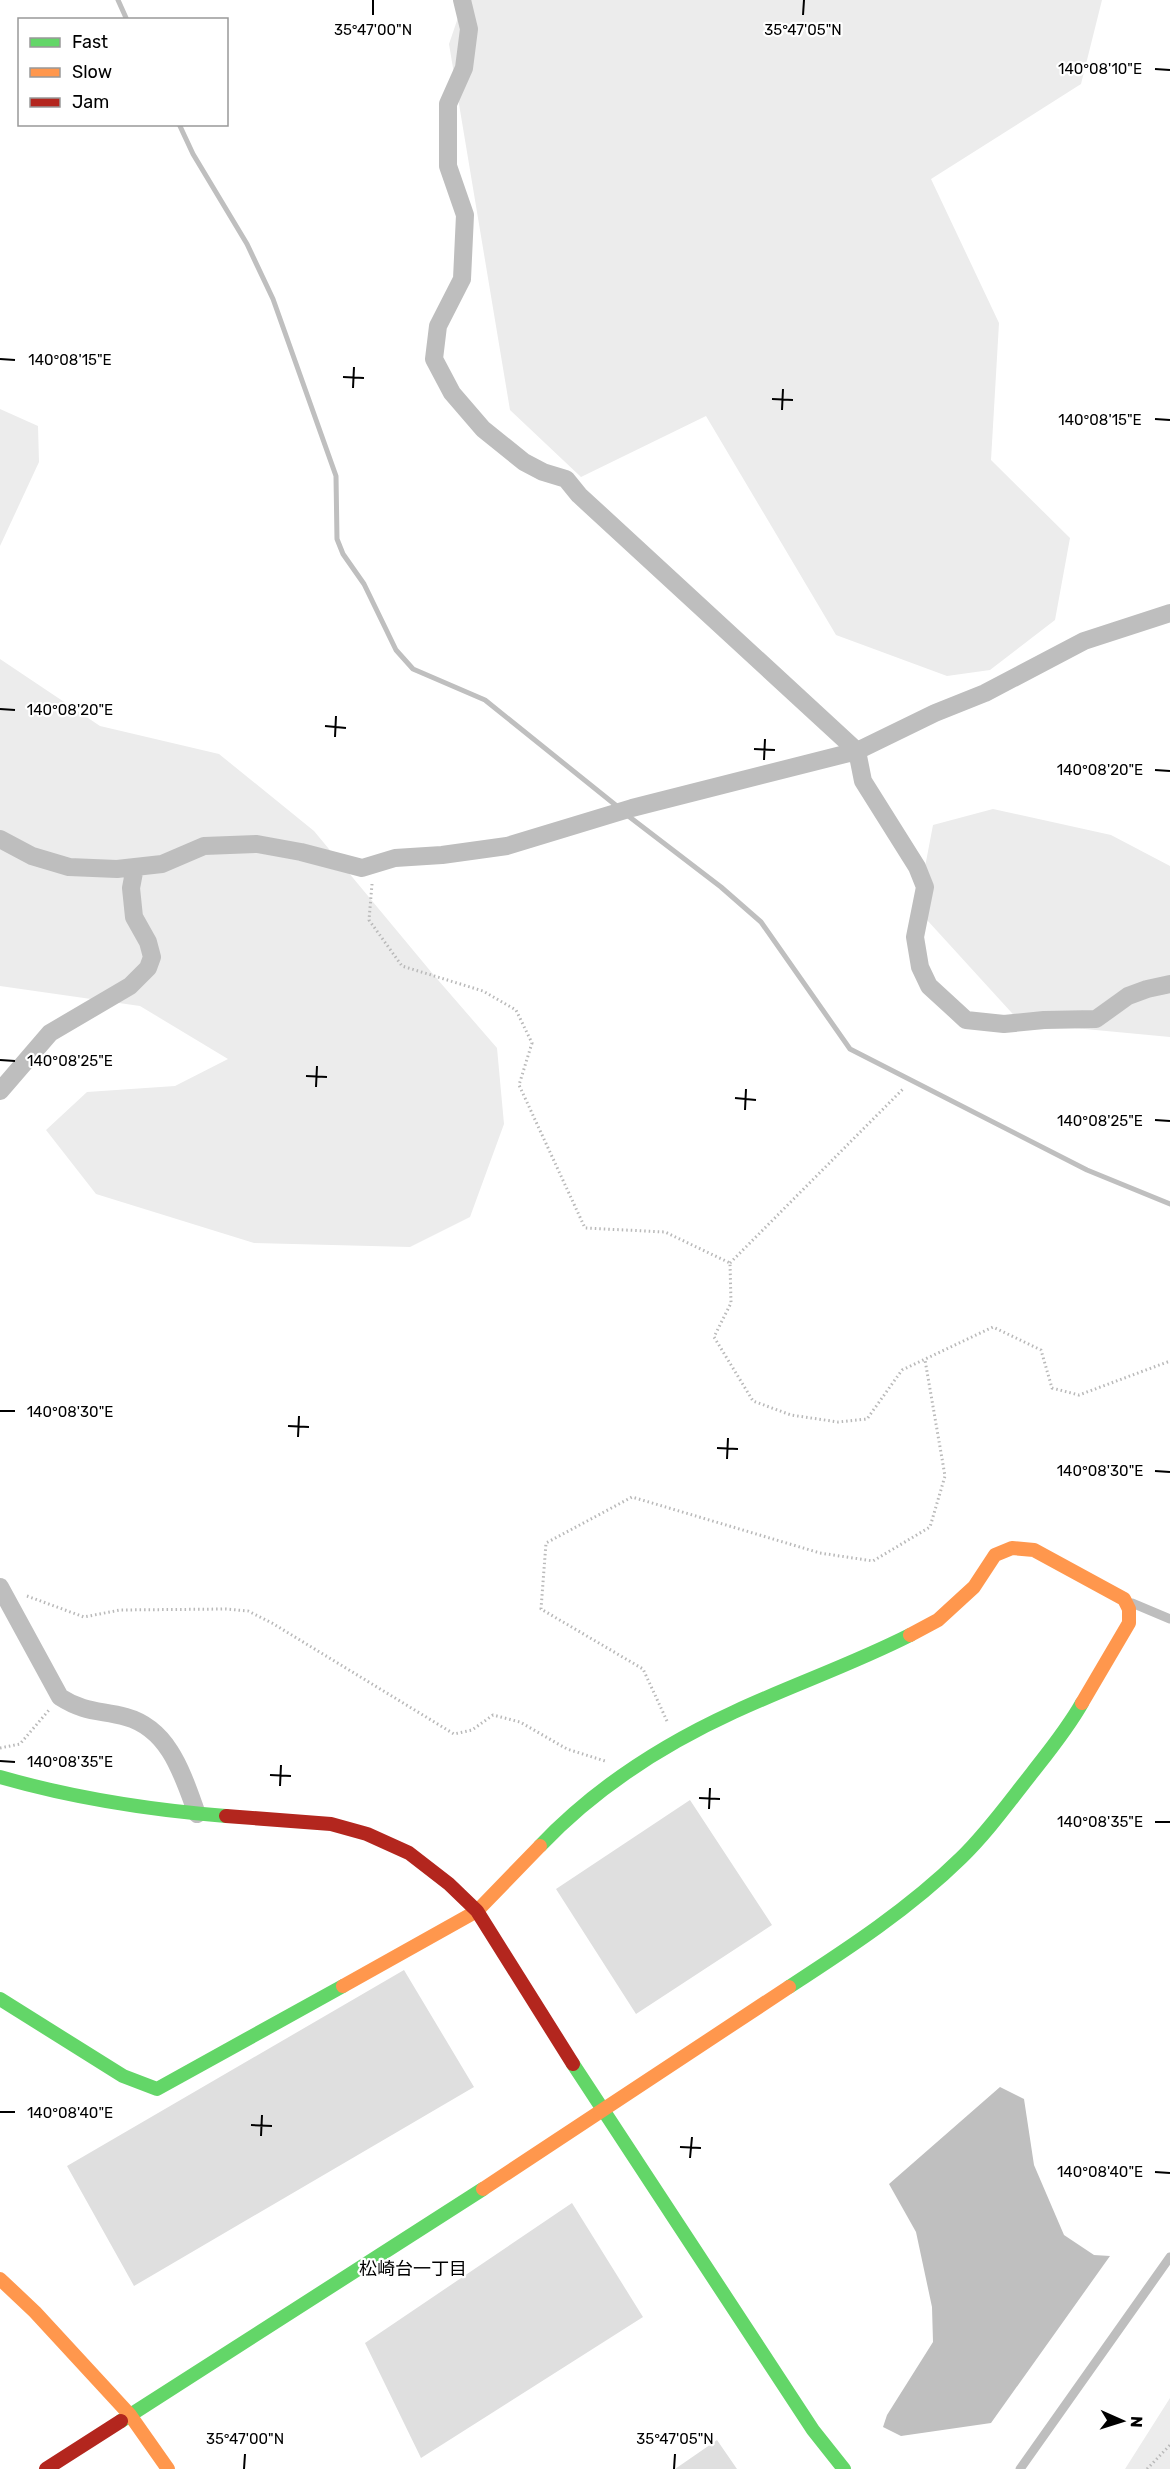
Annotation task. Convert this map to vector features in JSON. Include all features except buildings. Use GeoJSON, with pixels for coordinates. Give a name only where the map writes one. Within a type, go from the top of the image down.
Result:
{"type":"FeatureCollection","features":[{"type":"Feature","properties":{"kind":"street"},"geometry":{"type":"LineString","coordinates":[[462,0],[469,29],[464,68],[448,104],[447,166],[465,215],[462,279],[438,326],[434,359],[452,393],[483,429],[524,462],[543,472],[567,479],[579,495],[857,751],[863,781],[917,867],[925,887],[915,937],[920,967],[929,986],[966,1020],[1004,1024],[1044,1020],[1096,1019],[1128,996],[1170,984]]}},
{"type":"Feature","properties":{"kind":"street"},"geometry":{"type":"LineString","coordinates":[[0,839],[32,856],[69,867],[117,869],[162,864],[204,846],[257,844],[301,852],[362,868],[394,858],[442,855],[507,846],[632,808],[857,751],[935,713],[985,693],[1084,640],[1170,613]]}},
{"type":"Feature","properties":{"kind":"street"},"geometry":{"type":"LineString","coordinates":[[0,1091],[51,1033],[130,986],[148,968],[152,957],[148,942],[134,917],[131,888],[135,867]]}},
{"type":"Feature","properties":{"kind":"street"},"geometry":{"type":"LineString","coordinates":[[0,1999],[123,2076],[158,2089],[477,1911],[562,1823],[601,1791],[676,1741],[733,1712],[894,1643],[938,1620],[974,1587],[995,1555],[1012,1548],[1034,1550],[1124,1599],[1129,1609],[1128,1623],[1070,1724],[962,1857],[911,1902],[864,1938],[602,2111],[338,2284],[46,2469]]}},
{"type":"Feature","properties":{"kind":"street"},"geometry":{"type":"LineString","coordinates":[[0,1587],[60,1697],[76,1708],[127,1717],[146,1725],[162,1739],[179,1766],[197,1814]]}},
{"type":"Feature","properties":{"kind":"street"},"geometry":{"type":"LineString","coordinates":[[0,1777],[57,1793],[197,1814],[332,1824],[367,1834],[409,1853],[449,1884],[477,1911],[602,2111],[813,2430],[844,2469]]}},
{"type":"Feature","properties":{"kind":"street"},"geometry":{"type":"LineString","coordinates":[[0,2279],[35,2312],[130,2415],[168,2469]]}},
{"type":"Feature","properties":{"kind":"lane"},"geometry":{"type":"LineString","coordinates":[[1124,1599],[1170,1619]]}},
{"type":"Feature","properties":{"kind":"lane"},"geometry":{"type":"LineString","coordinates":[[1020,2469],[1170,2257]]}},
{"type":"Feature","properties":{"kind":"path"},"geometry":{"type":"LineString","coordinates":[[374,864],[369,920],[402,966],[483,991],[516,1010],[532,1043],[519,1085],[585,1228],[666,1232],[730,1263]]}},
{"type":"Feature","properties":{"kind":"path"},"geometry":{"type":"LineString","coordinates":[[903,1089],[730,1263],[731,1303],[714,1337],[753,1401],[791,1415],[838,1422],[867,1419],[902,1370],[993,1327],[1041,1350],[1052,1388],[1079,1395],[1170,1361]]}},
{"type":"Feature","properties":{"kind":"path"},"geometry":{"type":"LineString","coordinates":[[676,1741],[644,1669],[541,1609],[546,1543],[632,1497],[820,1552],[873,1561],[930,1527],[945,1476],[925,1360]]}},
{"type":"Feature","properties":{"kind":"path"},"geometry":{"type":"LineString","coordinates":[[19,1592],[84,1617],[120,1610],[226,1609],[248,1611],[272,1623],[454,1734],[472,1730],[493,1715],[520,1722],[567,1749],[631,1770]]}},
{"type":"Feature","properties":{"kind":"path"},"geometry":{"type":"LineString","coordinates":[[0,1748],[20,1744],[60,1697]]}},
{"type":"Feature","properties":{"kind":"path"},"geometry":{"type":"LineString","coordinates":[[1148,2469],[1170,2445]]}},
{"type":"Feature","properties":{"kind":"shaded area"},"geometry":{"type":"Polygon","coordinates":[[[464,0],[1102,0],[1081,84],[931,179],[999,323],[991,460],[1070,538],[1055,620],[990,670],[947,676],[836,635],[706,416],[581,477],[510,410],[449,44],[464,0]]]}},
{"type":"Feature","properties":{"kind":"shaded area"},"geometry":{"type":"Polygon","coordinates":[[[0,409],[38,426],[39,462],[0,546],[0,409]]]}},
{"type":"Feature","properties":{"kind":"shaded area"},"geometry":{"type":"Polygon","coordinates":[[[0,659],[100,726],[219,754],[314,831],[497,1048],[504,1124],[470,1217],[410,1247],[254,1243],[96,1194],[46,1130],[87,1092],[175,1086],[228,1059],[140,1006],[0,986],[0,659]]]}},
{"type":"Feature","properties":{"kind":"shaded area"},"geometry":{"type":"Polygon","coordinates":[[[993,809],[1111,835],[1170,866],[1170,1037],[1021,1023],[917,909],[933,825],[993,809]]]}},
{"type":"Feature","properties":{"kind":"shaded area"},"geometry":{"type":"Polygon","coordinates":[[[1000,2087],[1024,2099],[1034,2165],[1064,2235],[1094,2255],[1110,2256],[991,2423],[901,2436],[883,2427],[887,2415],[933,2342],[932,2307],[916,2232],[889,2184],[1000,2087]]]}},
{"type":"Feature","properties":{"kind":"shaded area"},"geometry":{"type":"Polygon","coordinates":[[[1170,2398],[1170,2469],[1125,2469],[1170,2398]]]}},
{"type":"Feature","properties":{"kind":"waterway"},"geometry":{"type":"LineString","coordinates":[[118,0],[126,18]]}},
{"type":"Feature","properties":{"kind":"waterway"},"geometry":{"type":"LineString","coordinates":[[180,126],[193,154],[247,244],[273,299],[336,476],[337,539],[343,554],[364,584],[396,650],[413,669],[485,700],[618,807]]}},
{"type":"Feature","properties":{"kind":"waterway"},"geometry":{"type":"LineString","coordinates":[[627,815],[721,887],[761,922],[850,1049],[1087,1170],[1170,1204]]}},
{"type":"Feature","properties":{"kind":"traffic: fast"},"geometry":{"type":"LineString","coordinates":[[540,1846],[606,1787],[681,1739],[734,1712],[910,1635]]}},
{"type":"Feature","properties":{"kind":"traffic: fast"},"geometry":{"type":"LineString","coordinates":[[789,1987],[900,1911],[961,1858],[1006,1806],[1058,1739],[1082,1703]]}},
{"type":"Feature","properties":{"kind":"traffic: fast"},"geometry":{"type":"LineString","coordinates":[[0,1777],[112,1802],[226,1816]]}},
{"type":"Feature","properties":{"kind":"traffic: fast"},"geometry":{"type":"LineString","coordinates":[[0,1999],[123,2076],[157,2089],[343,1986]]}},
{"type":"Feature","properties":{"kind":"traffic: fast"},"geometry":{"type":"LineString","coordinates":[[573,2064],[813,2430],[844,2469]]}},
{"type":"Feature","properties":{"kind":"traffic: fast"},"geometry":{"type":"LineString","coordinates":[[121,2421],[483,2189]]}},
{"type":"Feature","properties":{"kind":"traffic: slow"},"geometry":{"type":"LineString","coordinates":[[910,1635],[938,1620],[974,1587],[995,1555],[1012,1548],[1034,1550],[1124,1599],[1129,1609],[1129,1623],[1082,1703]]}},
{"type":"Feature","properties":{"kind":"traffic: slow"},"geometry":{"type":"LineString","coordinates":[[343,1986],[477,1911],[540,1846]]}},
{"type":"Feature","properties":{"kind":"traffic: slow"},"geometry":{"type":"LineString","coordinates":[[483,2189],[789,1987]]}},
{"type":"Feature","properties":{"kind":"traffic: slow"},"geometry":{"type":"LineString","coordinates":[[0,2279],[35,2312],[130,2415],[168,2469]]}},
{"type":"Feature","properties":{"kind":"traffic: jam"},"geometry":{"type":"LineString","coordinates":[[226,1816],[331,1824],[367,1834],[409,1853],[449,1884],[477,1911],[573,2064]]}},
{"type":"Feature","properties":{"kind":"traffic: jam"},"geometry":{"type":"LineString","coordinates":[[46,2469],[121,2421]]}},
{"type":"Feature","properties":{"kind":"district","name":"松崎台一丁目"},"geometry":{"type":"Point","coordinates":[413,2269]}}]}
